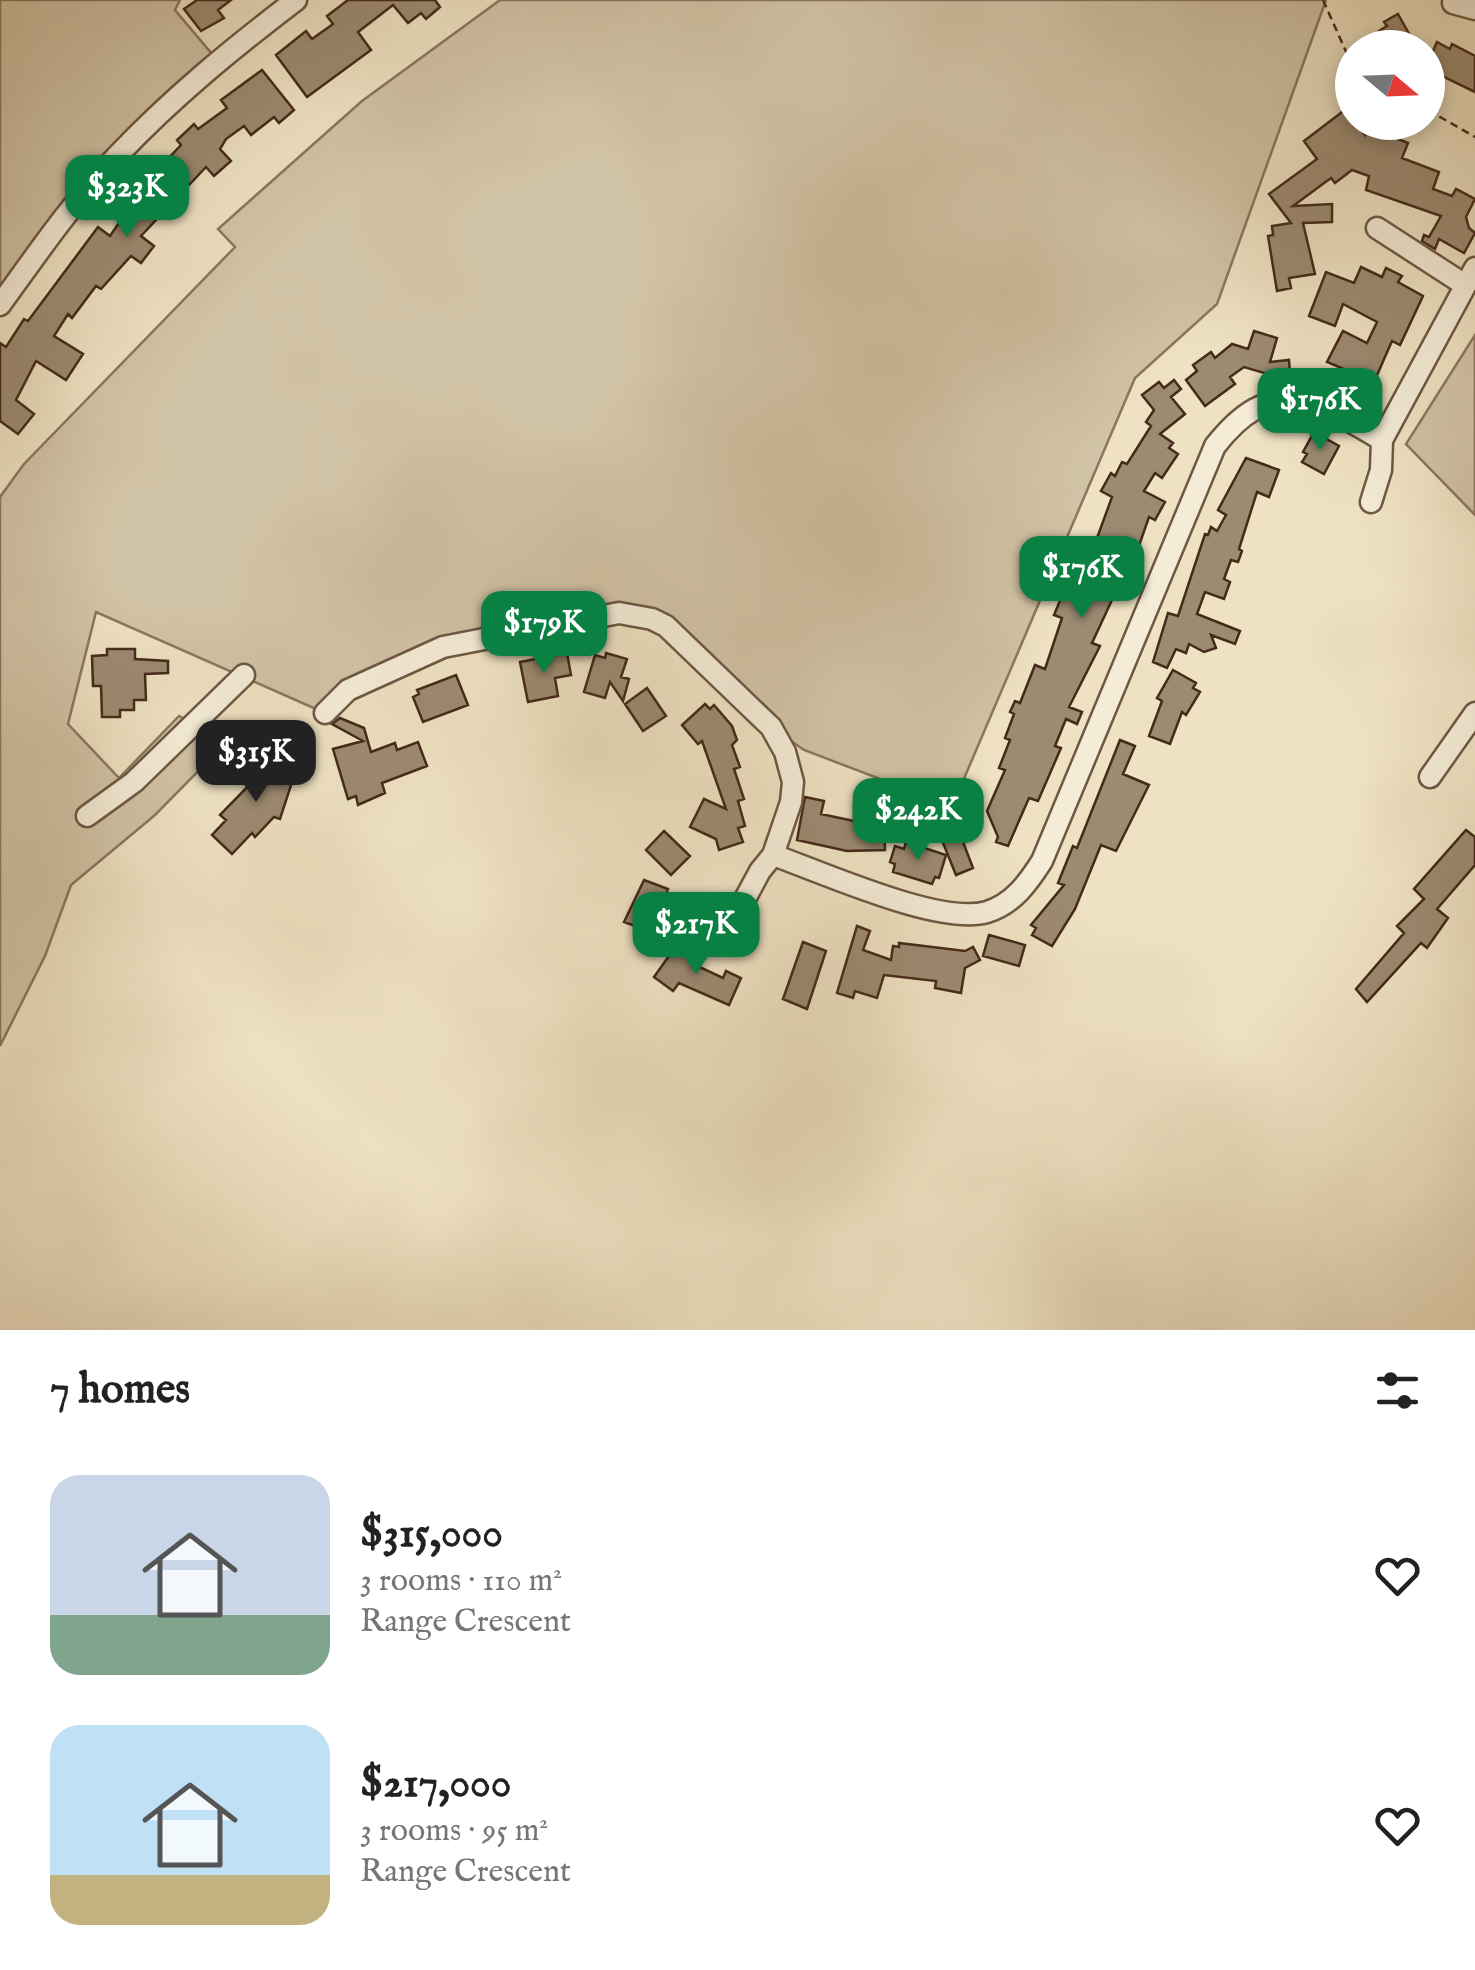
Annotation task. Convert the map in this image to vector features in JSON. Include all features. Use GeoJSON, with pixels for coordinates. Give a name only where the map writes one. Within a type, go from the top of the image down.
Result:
{"type":"FeatureCollection","features":[{"type":"Feature","properties":{"kind":"street"},"geometry":{"type":"LineString","coordinates":[[0,305],[69,211],[117,155],[217,60],[292,1]]}},
{"type":"Feature","properties":{"kind":"street"},"geometry":{"type":"LineString","coordinates":[[1453,4],[1475,9]]}},
{"type":"Feature","properties":{"kind":"street"},"geometry":{"type":"LineString","coordinates":[[1371,502],[1380,470],[1382,440],[1470,276],[1377,228]]}},
{"type":"Feature","properties":{"kind":"street"},"geometry":{"type":"LineString","coordinates":[[773,855],[928,910],[962,916],[986,912],[1007,902],[1028,884],[1042,861],[1215,446],[1232,425],[1266,404],[1309,402],[1326,406],[1382,440]]}},
{"type":"Feature","properties":{"kind":"street"},"geometry":{"type":"LineString","coordinates":[[325,712],[348,690],[443,647],[619,613],[652,619],[676,634],[770,727],[785,752],[793,782],[791,802],[773,855],[760,871],[725,936]]}},
{"type":"Feature","properties":{"kind":"street"},"geometry":{"type":"LineString","coordinates":[[87,816],[134,782],[244,675]]}},
{"type":"Feature","properties":{"kind":"street"},"geometry":{"type":"LineString","coordinates":[[1430,777],[1475,713]]}},
{"type":"Feature","properties":{"kind":"path"},"geometry":{"type":"LineString","coordinates":[[1323,0],[1336,30]]}},
{"type":"Feature","properties":{"kind":"path"},"geometry":{"type":"LineString","coordinates":[[1445,120],[1475,137]]}},
{"type":"Feature","properties":{"kind":"shaded area"},"geometry":{"type":"Polygon","coordinates":[[[0,0],[180,0],[175,10],[217,60],[117,155],[0,305],[0,0]]]}},
{"type":"Feature","properties":{"kind":"shaded area"},"geometry":{"type":"Polygon","coordinates":[[[500,0],[1326,0],[1217,304],[1135,378],[957,795],[925,796],[804,750],[771,727],[642,617],[443,647],[325,713],[96,612],[68,724],[119,778],[179,716],[226,743],[155,815],[71,885],[45,956],[0,1046],[0,497],[24,464],[235,247],[218,229],[362,101],[500,0]]]}},
{"type":"Feature","properties":{"kind":"shaded area"},"geometry":{"type":"Polygon","coordinates":[[[1475,335],[1475,515],[1406,444],[1475,335]]]}},
{"type":"Feature","properties":{"kind":"building"},"geometry":{"type":"Polygon","coordinates":[[[197,0],[231,0],[218,10],[224,18],[201,31],[184,9],[197,0]]]}},
{"type":"Feature","properties":{"kind":"building"},"geometry":{"type":"Polygon","coordinates":[[[348,0],[435,0],[440,7],[426,19],[421,13],[408,23],[393,5],[358,32],[371,50],[307,97],[276,55],[306,31],[312,39],[333,24],[327,16],[348,0]]]}},
{"type":"Feature","properties":{"kind":"building"},"geometry":{"type":"Polygon","coordinates":[[[1398,14],[1407,30],[1381,30],[1387,26],[1384,22],[1398,14]]]}},
{"type":"Feature","properties":{"kind":"building"},"geometry":{"type":"Polygon","coordinates":[[[1452,44],[1475,56],[1475,92],[1445,77],[1445,46],[1450,49],[1452,44]]]}},
{"type":"Feature","properties":{"kind":"building"},"geometry":{"type":"Polygon","coordinates":[[[262,70],[294,110],[279,123],[274,117],[251,135],[244,126],[226,139],[220,149],[231,161],[214,176],[206,167],[141,236],[154,246],[141,263],[131,256],[101,289],[96,286],[72,318],[68,314],[54,336],[83,354],[66,380],[36,361],[16,400],[34,414],[18,434],[0,421],[0,343],[6,347],[24,319],[28,321],[98,227],[110,236],[125,214],[118,208],[158,161],[162,165],[181,145],[177,140],[194,124],[198,129],[227,108],[221,100],[262,70]]]}},
{"type":"Feature","properties":{"kind":"building"},"geometry":{"type":"Polygon","coordinates":[[[1335,117],[1335,140],[1408,143],[1402,158],[1439,172],[1433,189],[1452,196],[1456,189],[1475,199],[1466,217],[1475,233],[1464,253],[1439,239],[1435,249],[1422,241],[1424,235],[1429,237],[1441,216],[1366,190],[1369,176],[1352,170],[1335,183],[1331,178],[1293,206],[1332,204],[1332,222],[1303,223],[1315,274],[1289,278],[1291,288],[1277,291],[1268,236],[1273,235],[1272,226],[1291,223],[1269,194],[1317,159],[1304,141],[1335,117]]]}},
{"type":"Feature","properties":{"kind":"building"},"geometry":{"type":"Polygon","coordinates":[[[1361,267],[1382,277],[1386,268],[1402,276],[1398,282],[1423,296],[1400,345],[1392,341],[1374,382],[1327,362],[1343,331],[1367,343],[1377,322],[1343,304],[1335,326],[1309,316],[1326,272],[1354,283],[1361,267]]]}},
{"type":"Feature","properties":{"kind":"building"},"geometry":{"type":"Polygon","coordinates":[[[1254,331],[1277,338],[1270,362],[1289,360],[1290,376],[1278,377],[1244,367],[1230,377],[1235,384],[1205,406],[1186,380],[1197,371],[1193,365],[1211,352],[1215,358],[1232,344],[1248,349],[1254,331]]]}},
{"type":"Feature","properties":{"kind":"building"},"geometry":{"type":"Polygon","coordinates":[[[1174,380],[1181,389],[1171,397],[1185,414],[1160,434],[1173,443],[1169,448],[1178,454],[1162,478],[1155,473],[1144,491],[1165,502],[1155,520],[1149,517],[1134,560],[1131,559],[1092,643],[1100,646],[1069,707],[1082,712],[1077,724],[1066,719],[1055,746],[1061,748],[1038,801],[1029,798],[1008,846],[996,842],[998,837],[987,811],[1005,770],[999,768],[1010,740],[1005,738],[1014,714],[1010,712],[1015,701],[1020,703],[1035,665],[1045,669],[1062,618],[1054,615],[1066,586],[1086,594],[1095,571],[1080,566],[1083,558],[1069,552],[1073,541],[1093,549],[1112,497],[1101,491],[1111,473],[1115,476],[1122,462],[1127,464],[1151,426],[1146,422],[1154,410],[1142,395],[1159,382],[1164,388],[1174,380]]]}},
{"type":"Feature","properties":{"kind":"building"},"geometry":{"type":"Polygon","coordinates":[[[1314,432],[1339,446],[1324,474],[1302,462],[1314,432]]]}},
{"type":"Feature","properties":{"kind":"building"},"geometry":{"type":"Polygon","coordinates":[[[1246,458],[1279,470],[1269,497],[1257,492],[1238,562],[1231,560],[1224,579],[1230,582],[1224,599],[1205,592],[1197,614],[1240,631],[1235,644],[1211,635],[1216,648],[1204,652],[1189,644],[1186,653],[1176,649],[1167,668],[1153,662],[1168,613],[1178,616],[1205,534],[1211,527],[1217,531],[1226,515],[1218,510],[1246,458]]]}},
{"type":"Feature","properties":{"kind":"building"},"geometry":{"type":"Polygon","coordinates":[[[107,649],[135,649],[135,659],[168,661],[168,673],[145,674],[146,700],[134,700],[134,710],[120,710],[120,717],[102,717],[101,686],[93,686],[92,656],[107,655],[107,649]]]}},
{"type":"Feature","properties":{"kind":"building"},"geometry":{"type":"Polygon","coordinates":[[[567,653],[571,675],[555,678],[558,696],[528,702],[520,662],[567,653]]]}},
{"type":"Feature","properties":{"kind":"building"},"geometry":{"type":"Polygon","coordinates":[[[606,653],[627,659],[621,677],[629,679],[623,701],[610,682],[605,698],[584,692],[595,655],[605,658],[606,653]]]}},
{"type":"Feature","properties":{"kind":"building"},"geometry":{"type":"Polygon","coordinates":[[[1173,670],[1196,683],[1193,688],[1200,692],[1186,715],[1182,712],[1170,744],[1149,736],[1162,701],[1157,698],[1173,670]]]}},
{"type":"Feature","properties":{"kind":"building"},"geometry":{"type":"Polygon","coordinates":[[[456,675],[468,705],[423,722],[413,697],[419,694],[417,690],[456,675]]]}},
{"type":"Feature","properties":{"kind":"building"},"geometry":{"type":"Polygon","coordinates":[[[647,688],[666,716],[643,731],[625,704],[647,688]]]}},
{"type":"Feature","properties":{"kind":"building"},"geometry":{"type":"Polygon","coordinates":[[[705,704],[710,709],[714,705],[732,726],[737,740],[732,745],[740,767],[734,769],[744,799],[738,801],[745,826],[738,828],[743,842],[719,850],[716,839],[690,827],[704,799],[726,809],[702,741],[698,744],[682,725],[705,704]]]}},
{"type":"Feature","properties":{"kind":"building"},"geometry":{"type":"Polygon","coordinates":[[[340,718],[364,728],[371,752],[395,743],[397,750],[418,742],[427,766],[382,783],[385,793],[358,805],[356,796],[348,799],[333,749],[363,741],[332,724],[340,718]]]}},
{"type":"Feature","properties":{"kind":"building"},"geometry":{"type":"Polygon","coordinates":[[[1120,740],[1135,746],[1123,774],[1149,785],[1116,851],[1101,845],[1075,909],[1052,946],[1032,935],[1036,928],[1031,925],[1064,885],[1058,883],[1073,846],[1077,848],[1120,740]]]}},
{"type":"Feature","properties":{"kind":"building"},"geometry":{"type":"Polygon","coordinates":[[[273,752],[290,758],[285,773],[294,776],[280,819],[274,817],[255,837],[252,833],[232,854],[212,835],[226,820],[220,815],[260,774],[265,776],[273,752]]]}},
{"type":"Feature","properties":{"kind":"building"},"geometry":{"type":"Polygon","coordinates":[[[805,797],[824,801],[821,814],[854,821],[854,804],[875,803],[875,813],[884,813],[885,850],[847,851],[797,840],[805,797]]]}},
{"type":"Feature","properties":{"kind":"building"},"geometry":{"type":"Polygon","coordinates":[[[957,826],[973,868],[956,875],[939,833],[957,826]]]}},
{"type":"Feature","properties":{"kind":"building"},"geometry":{"type":"Polygon","coordinates":[[[1466,830],[1475,837],[1475,865],[1437,909],[1448,918],[1427,948],[1421,943],[1367,1002],[1356,989],[1404,933],[1397,926],[1424,899],[1414,889],[1466,830]]]}},
{"type":"Feature","properties":{"kind":"building"},"geometry":{"type":"Polygon","coordinates":[[[664,831],[690,856],[671,875],[646,850],[664,831]]]}},
{"type":"Feature","properties":{"kind":"building"},"geometry":{"type":"Polygon","coordinates":[[[906,842],[946,855],[939,878],[935,877],[932,884],[893,872],[895,864],[890,862],[895,846],[904,849],[906,842]]]}},
{"type":"Feature","properties":{"kind":"building"},"geometry":{"type":"Polygon","coordinates":[[[644,880],[668,889],[652,932],[624,922],[644,880]]]}},
{"type":"Feature","properties":{"kind":"building"},"geometry":{"type":"Polygon","coordinates":[[[857,926],[870,931],[863,950],[891,960],[893,946],[899,947],[899,943],[965,951],[973,947],[980,960],[965,968],[961,993],[935,988],[936,981],[884,975],[877,998],[855,991],[853,998],[837,993],[857,926]]]}},
{"type":"Feature","properties":{"kind":"building"},"geometry":{"type":"Polygon","coordinates":[[[989,935],[1025,945],[1019,966],[983,956],[989,935]]]}},
{"type":"Feature","properties":{"kind":"building"},"geometry":{"type":"Polygon","coordinates":[[[803,942],[826,951],[807,1009],[783,999],[803,942]]]}},
{"type":"Feature","properties":{"kind":"building"},"geometry":{"type":"Polygon","coordinates":[[[676,946],[696,960],[693,964],[723,978],[726,971],[741,978],[729,1005],[679,983],[673,991],[654,977],[676,946]]]}}]}
